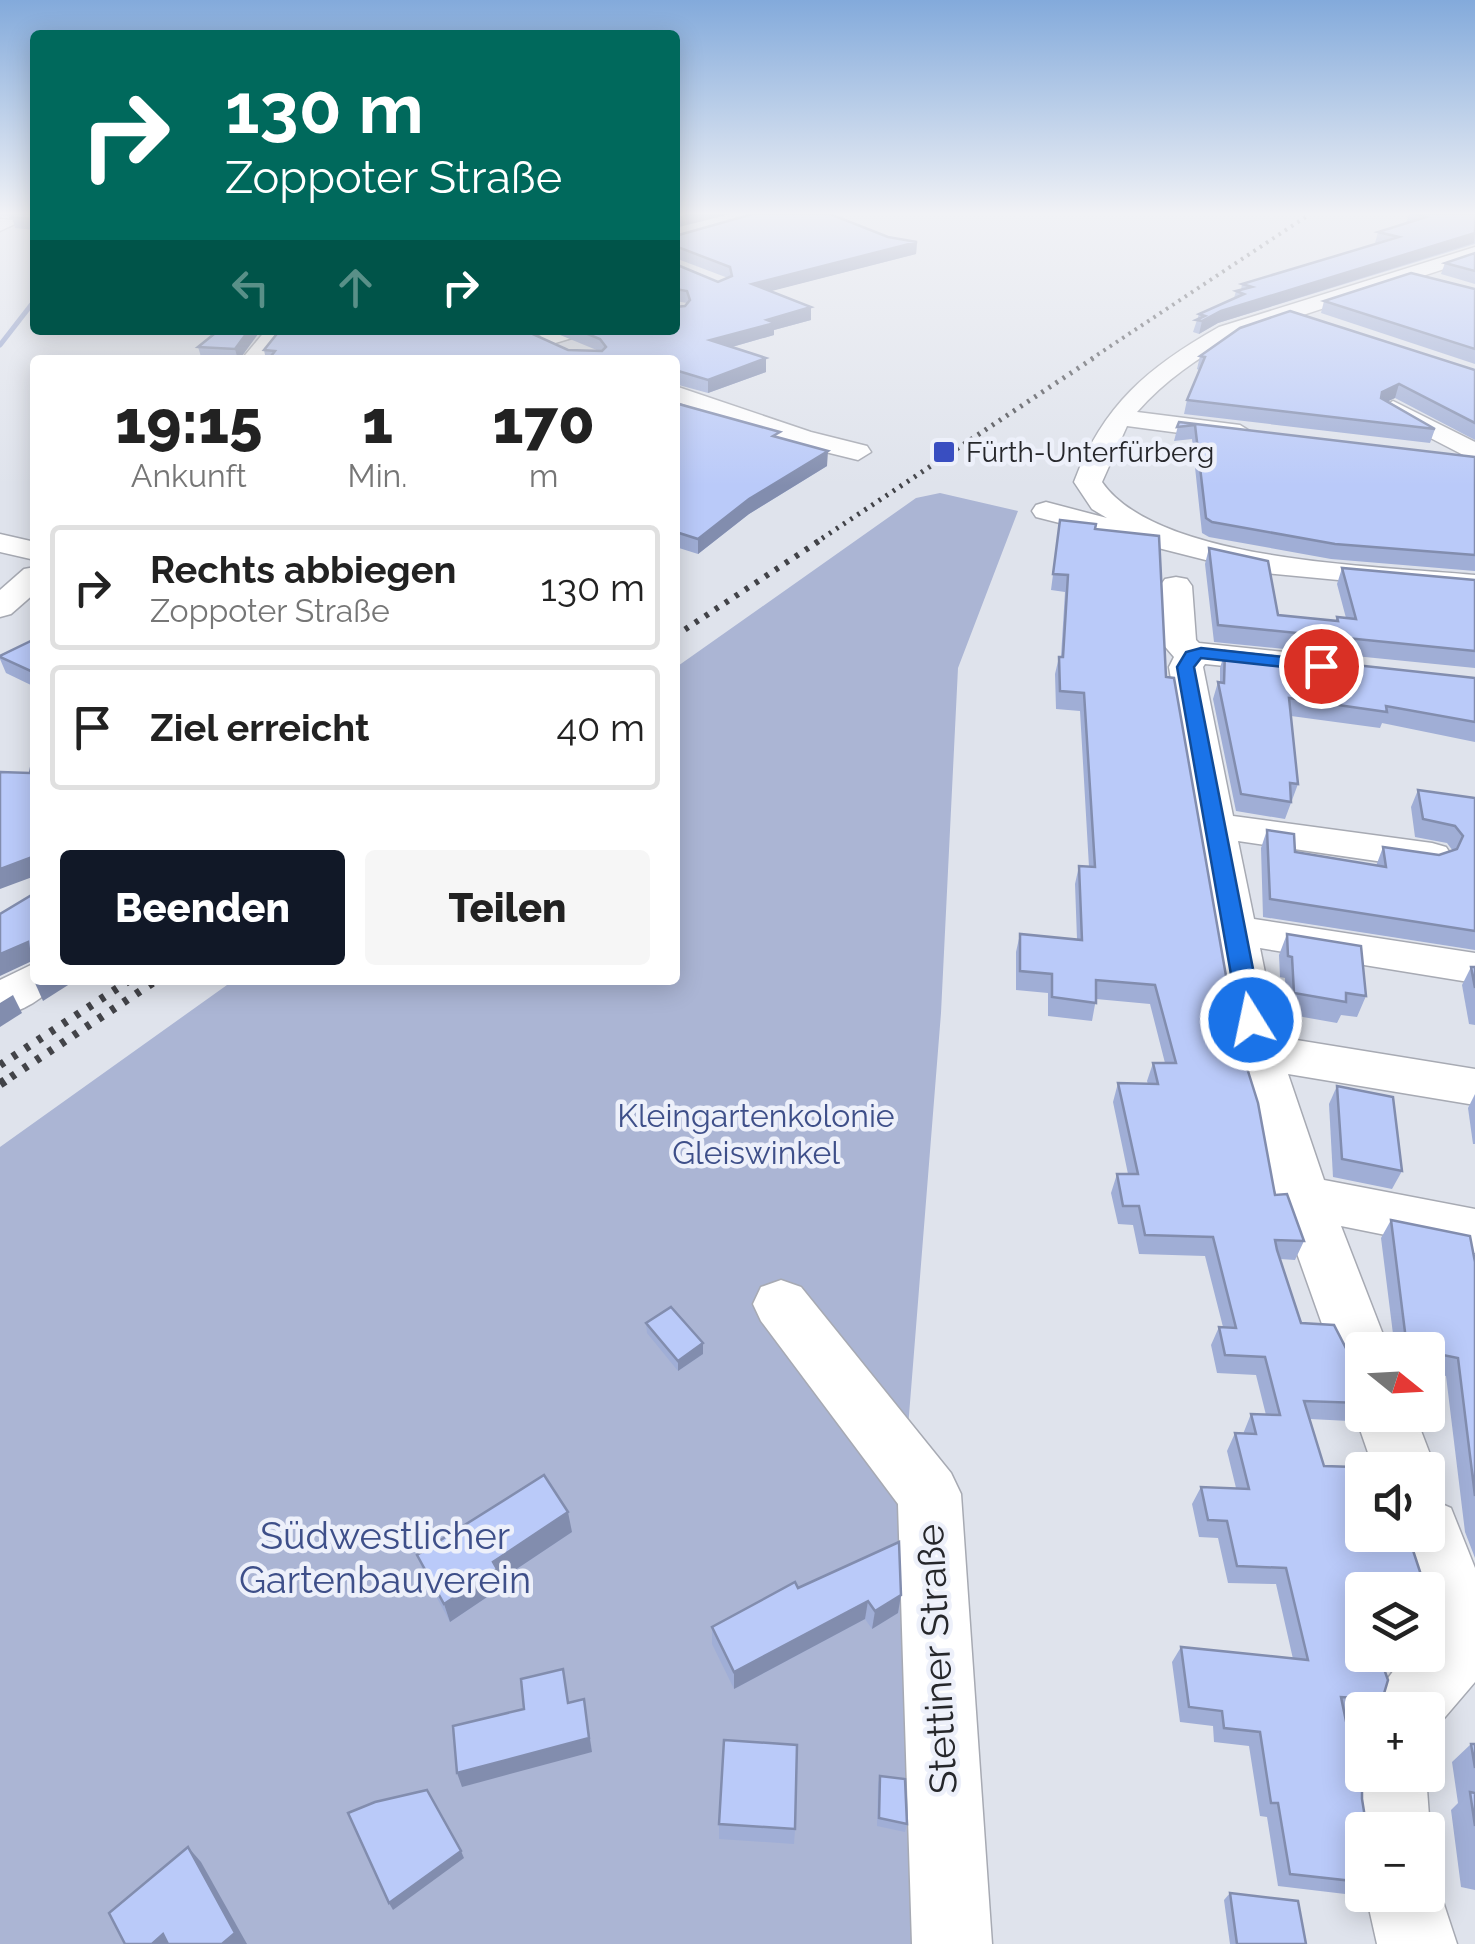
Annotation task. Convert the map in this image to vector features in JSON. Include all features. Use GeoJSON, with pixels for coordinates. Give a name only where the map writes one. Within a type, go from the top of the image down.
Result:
{"type":"FeatureCollection","features":[{"type":"Feature","properties":{"kind":"street"},"geometry":{"type":"LineString","coordinates":[[1175,543],[1115,511],[1090,488],[1090,474],[1118,417],[1142,390],[1203,345],[1226,332],[1314,305]]}},
{"type":"Feature","properties":{"kind":"street"},"geometry":{"type":"LineString","coordinates":[[1288,313],[1325,325]]}},
{"type":"Feature","properties":{"kind":"street"},"geometry":{"type":"LineString","coordinates":[[257,355],[274,335]]}},
{"type":"Feature","properties":{"kind":"street"},"geometry":{"type":"LineString","coordinates":[[535,335],[563,343]]}},
{"type":"Feature","properties":{"kind":"street"},"geometry":{"type":"LineString","coordinates":[[534,355],[563,343]]}},
{"type":"Feature","properties":{"kind":"street"},"geometry":{"type":"LineString","coordinates":[[680,395],[802,438],[858,452]]}},
{"type":"Feature","properties":{"kind":"street"},"geometry":{"type":"LineString","coordinates":[[1394,410],[1475,456]]}},
{"type":"Feature","properties":{"kind":"street"},"geometry":{"type":"LineString","coordinates":[[1118,417],[1273,437]]}},
{"type":"Feature","properties":{"kind":"street"},"geometry":{"type":"LineString","coordinates":[[1417,454],[1475,456]]}},
{"type":"Feature","properties":{"kind":"street"},"geometry":{"type":"LineString","coordinates":[[1046,511],[1206,554],[1294,569],[1475,584]]}},
{"type":"Feature","properties":{"kind":"street"},"geometry":{"type":"LineString","coordinates":[[0,543],[30,549]]}},
{"type":"Feature","properties":{"kind":"street"},"geometry":{"type":"LineString","coordinates":[[0,608],[30,581]]}},
{"type":"Feature","properties":{"kind":"street"},"geometry":{"type":"LineString","coordinates":[[1176,586],[1179,643],[1192,655],[1214,653],[1321,666]]}},
{"type":"Feature","properties":{"kind":"street"},"geometry":{"type":"LineString","coordinates":[[1192,655],[1186,667],[1257,1050],[1304,1197],[1354,1332]]}},
{"type":"Feature","properties":{"kind":"street"},"geometry":{"type":"LineString","coordinates":[[1217,826],[1432,856]]}},
{"type":"Feature","properties":{"kind":"street"},"geometry":{"type":"LineString","coordinates":[[1234,930],[1475,968]]}},
{"type":"Feature","properties":{"kind":"street"},"geometry":{"type":"LineString","coordinates":[[0,1001],[30,982]]}},
{"type":"Feature","properties":{"kind":"street"},"geometry":{"type":"LineString","coordinates":[[1257,1050],[1475,1087]]}},
{"type":"Feature","properties":{"kind":"street"},"geometry":{"type":"LineString","coordinates":[[1304,1197],[1475,1231]]}},
{"type":"Feature","properties":{"kind":"street","name":"Stettiner Straße"},"geometry":{"type":"LineString","coordinates":[[781,1304],[929,1494],[952,1944]]}},
{"type":"Feature","properties":{"kind":"street"},"geometry":{"type":"LineString","coordinates":[[1421,1692],[1435,1672],[1472,1640],[1437,1552]]}},
{"type":"Feature","properties":{"kind":"street"},"geometry":{"type":"LineString","coordinates":[[1410,1912],[1417,1944]]}},
{"type":"Feature","properties":{"kind":"green space","name":"Südwestlicher Gartenbauverein"},"geometry":{"type":"Polygon","coordinates":[[[940,493],[1018,511],[958,668],[941,1013],[904,1478],[931,1944],[0,1944],[0,1147],[227,985],[680,985],[680,664],[916,498],[940,493]]]}},
{"type":"Feature","properties":{"kind":"building"},"geometry":{"type":"Polygon","coordinates":[[[1220,305],[1241,305],[1202,321],[1196,320],[1205,316],[1199,314],[1220,305]]]}},
{"type":"Feature","properties":{"kind":"building"},"geometry":{"type":"Polygon","coordinates":[[[1336,305],[1475,305],[1475,349],[1336,305]]]}},
{"type":"Feature","properties":{"kind":"building"},"geometry":{"type":"Polygon","coordinates":[[[680,306],[811,307],[767,320],[775,323],[710,340],[766,358],[708,380],[680,372],[680,355],[272,355],[275,351],[264,350],[276,335],[535,335],[568,350],[602,351],[606,347],[590,335],[680,335],[680,306]]]}},
{"type":"Feature","properties":{"kind":"building"},"geometry":{"type":"Polygon","coordinates":[[[1290,311],[1475,370],[1475,423],[1399,384],[1382,392],[1381,398],[1435,429],[1187,400],[1205,357],[1200,356],[1240,328],[1290,311]]]}},
{"type":"Feature","properties":{"kind":"building"},"geometry":{"type":"Polygon","coordinates":[[[213,335],[245,335],[235,349],[198,347],[213,335]]]}},
{"type":"Feature","properties":{"kind":"building"},"geometry":{"type":"Polygon","coordinates":[[[680,404],[780,432],[773,436],[828,451],[749,499],[698,539],[680,533],[680,404]]]}},
{"type":"Feature","properties":{"kind":"building"},"geometry":{"type":"Polygon","coordinates":[[[1179,422],[1475,457],[1475,555],[1335,544],[1212,522],[1206,518],[1195,425],[1177,427],[1179,422]]]}},
{"type":"Feature","properties":{"kind":"building"},"geometry":{"type":"Polygon","coordinates":[[[1060,520],[1096,524],[1095,529],[1159,536],[1166,677],[1174,678],[1236,1033],[1258,1103],[1275,1195],[1287,1194],[1304,1241],[1275,1240],[1277,1250],[1301,1323],[1334,1325],[1345,1346],[1345,1402],[1304,1401],[1324,1466],[1345,1467],[1345,1552],[1414,1552],[1420,1572],[1345,1572],[1345,1672],[1385,1672],[1388,1680],[1384,1692],[1345,1692],[1345,1697],[1341,1697],[1345,1716],[1345,1792],[1362,1792],[1364,1812],[1345,1812],[1345,1880],[1290,1874],[1278,1803],[1271,1803],[1260,1732],[1224,1728],[1222,1711],[1189,1707],[1181,1647],[1308,1660],[1286,1568],[1237,1566],[1227,1521],[1208,1520],[1201,1487],[1249,1489],[1235,1433],[1256,1434],[1251,1414],[1280,1415],[1265,1357],[1225,1355],[1219,1327],[1236,1328],[1213,1237],[1145,1235],[1139,1206],[1123,1206],[1117,1174],[1138,1174],[1118,1083],[1158,1084],[1153,1063],[1176,1063],[1155,985],[1096,980],[1096,1003],[1052,997],[1052,974],[1020,971],[1020,934],[1082,940],[1079,866],[1095,867],[1084,693],[1060,691],[1059,657],[1063,657],[1068,575],[1053,574],[1060,520]]]}},
{"type":"Feature","properties":{"kind":"building"},"geometry":{"type":"Polygon","coordinates":[[[1209,548],[1268,561],[1278,615],[1356,619],[1342,568],[1475,580],[1475,651],[1218,625],[1209,548]]]}},
{"type":"Feature","properties":{"kind":"building"},"geometry":{"type":"Polygon","coordinates":[[[30,641],[30,671],[0,657],[30,641]]]}},
{"type":"Feature","properties":{"kind":"building"},"geometry":{"type":"Polygon","coordinates":[[[1225,651],[1475,678],[1475,722],[1386,706],[1387,712],[1289,698],[1298,784],[1290,783],[1291,802],[1241,794],[1218,682],[1224,683],[1225,651]]]}},
{"type":"Feature","properties":{"kind":"building"},"geometry":{"type":"Polygon","coordinates":[[[0,772],[30,773],[30,858],[0,869],[0,772]]]}},
{"type":"Feature","properties":{"kind":"building"},"geometry":{"type":"Polygon","coordinates":[[[1418,790],[1475,798],[1475,931],[1270,899],[1267,830],[1294,834],[1295,852],[1386,867],[1383,847],[1439,855],[1457,849],[1463,836],[1455,826],[1423,819],[1418,790]]]}},
{"type":"Feature","properties":{"kind":"building"},"geometry":{"type":"Polygon","coordinates":[[[30,896],[30,959],[28,942],[0,954],[0,914],[30,896]]]}},
{"type":"Feature","properties":{"kind":"building"},"geometry":{"type":"Polygon","coordinates":[[[1287,934],[1361,946],[1366,996],[1346,993],[1346,1002],[1294,993],[1287,934]]]}},
{"type":"Feature","properties":{"kind":"building"},"geometry":{"type":"Polygon","coordinates":[[[1337,1086],[1393,1097],[1402,1171],[1342,1159],[1337,1086]]]}},
{"type":"Feature","properties":{"kind":"building"},"geometry":{"type":"Polygon","coordinates":[[[1391,1220],[1470,1236],[1475,1262],[1475,1496],[1458,1358],[1445,1355],[1445,1332],[1405,1332],[1391,1220]]]}},
{"type":"Feature","properties":{"kind":"building"},"geometry":{"type":"Polygon","coordinates":[[[671,1307],[703,1343],[678,1361],[646,1323],[671,1307]]]}},
{"type":"Feature","properties":{"kind":"building"},"geometry":{"type":"Polygon","coordinates":[[[544,1475],[568,1512],[493,1562],[497,1569],[444,1604],[417,1555],[544,1475]]]}},
{"type":"Feature","properties":{"kind":"building"},"geometry":{"type":"Polygon","coordinates":[[[899,1542],[901,1595],[875,1611],[868,1601],[734,1672],[712,1627],[795,1582],[798,1588],[899,1542]]]}},
{"type":"Feature","properties":{"kind":"building"},"geometry":{"type":"Polygon","coordinates":[[[563,1669],[568,1703],[584,1699],[589,1738],[457,1773],[453,1726],[524,1709],[521,1679],[563,1669]]]}},
{"type":"Feature","properties":{"kind":"building"},"geometry":{"type":"Polygon","coordinates":[[[724,1740],[797,1745],[795,1829],[719,1824],[724,1740]]]}},
{"type":"Feature","properties":{"kind":"building"},"geometry":{"type":"Polygon","coordinates":[[[880,1776],[905,1779],[907,1824],[879,1818],[880,1776]]]}},
{"type":"Feature","properties":{"kind":"building"},"geometry":{"type":"Polygon","coordinates":[[[427,1790],[461,1851],[389,1903],[348,1813],[375,1802],[427,1790]]]}},
{"type":"Feature","properties":{"kind":"building"},"geometry":{"type":"Polygon","coordinates":[[[1470,1792],[1475,1793],[1475,1826],[1470,1792]]]}},
{"type":"Feature","properties":{"kind":"building"},"geometry":{"type":"Polygon","coordinates":[[[188,1847],[235,1933],[222,1944],[168,1944],[163,1934],[152,1944],[125,1944],[109,1913],[188,1847]]]}},
{"type":"Feature","properties":{"kind":"building"},"geometry":{"type":"Polygon","coordinates":[[[1230,1893],[1298,1901],[1306,1944],[1237,1944],[1230,1893]]]}},
{"type":"Feature","properties":{"kind":"waterway"},"geometry":{"type":"LineString","coordinates":[[0,345],[30,306]]}},
{"type":"Feature","properties":{"kind":"railway"},"geometry":{"type":"LineString","coordinates":[[1091,359],[1173,305]]}},
{"type":"Feature","properties":{"kind":"railway"},"geometry":{"type":"LineString","coordinates":[[815,543],[1095,357]]}},
{"type":"Feature","properties":{"kind":"railway"},"geometry":{"type":"LineString","coordinates":[[680,633],[819,541]]}},
{"type":"Feature","properties":{"kind":"railway"},"geometry":{"type":"LineString","coordinates":[[0,1065],[122,985]]}},
{"type":"Feature","properties":{"kind":"railway"},"geometry":{"type":"LineString","coordinates":[[11,1077],[149,985]]}},
{"type":"Feature","properties":{"kind":"railway"},"geometry":{"type":"LineString","coordinates":[[0,1084],[15,1074]]}},
{"type":"Feature","properties":{"kind":"place","name":"Fürth-Unterfürberg"},"geometry":{"type":"Point","coordinates":[944,452]}},
{"type":"Feature","properties":{"kind":"route"},"geometry":{"type":"LineString","coordinates":[[1251,1020],[1186,667],[1192,655],[1201,653],[1321,666]]}},
{"type":"Feature","properties":{"kind":"park label","name":"Kleingartenkolonie Gleiswinkel"},"geometry":{"type":"Point","coordinates":[756,1134]}}]}
